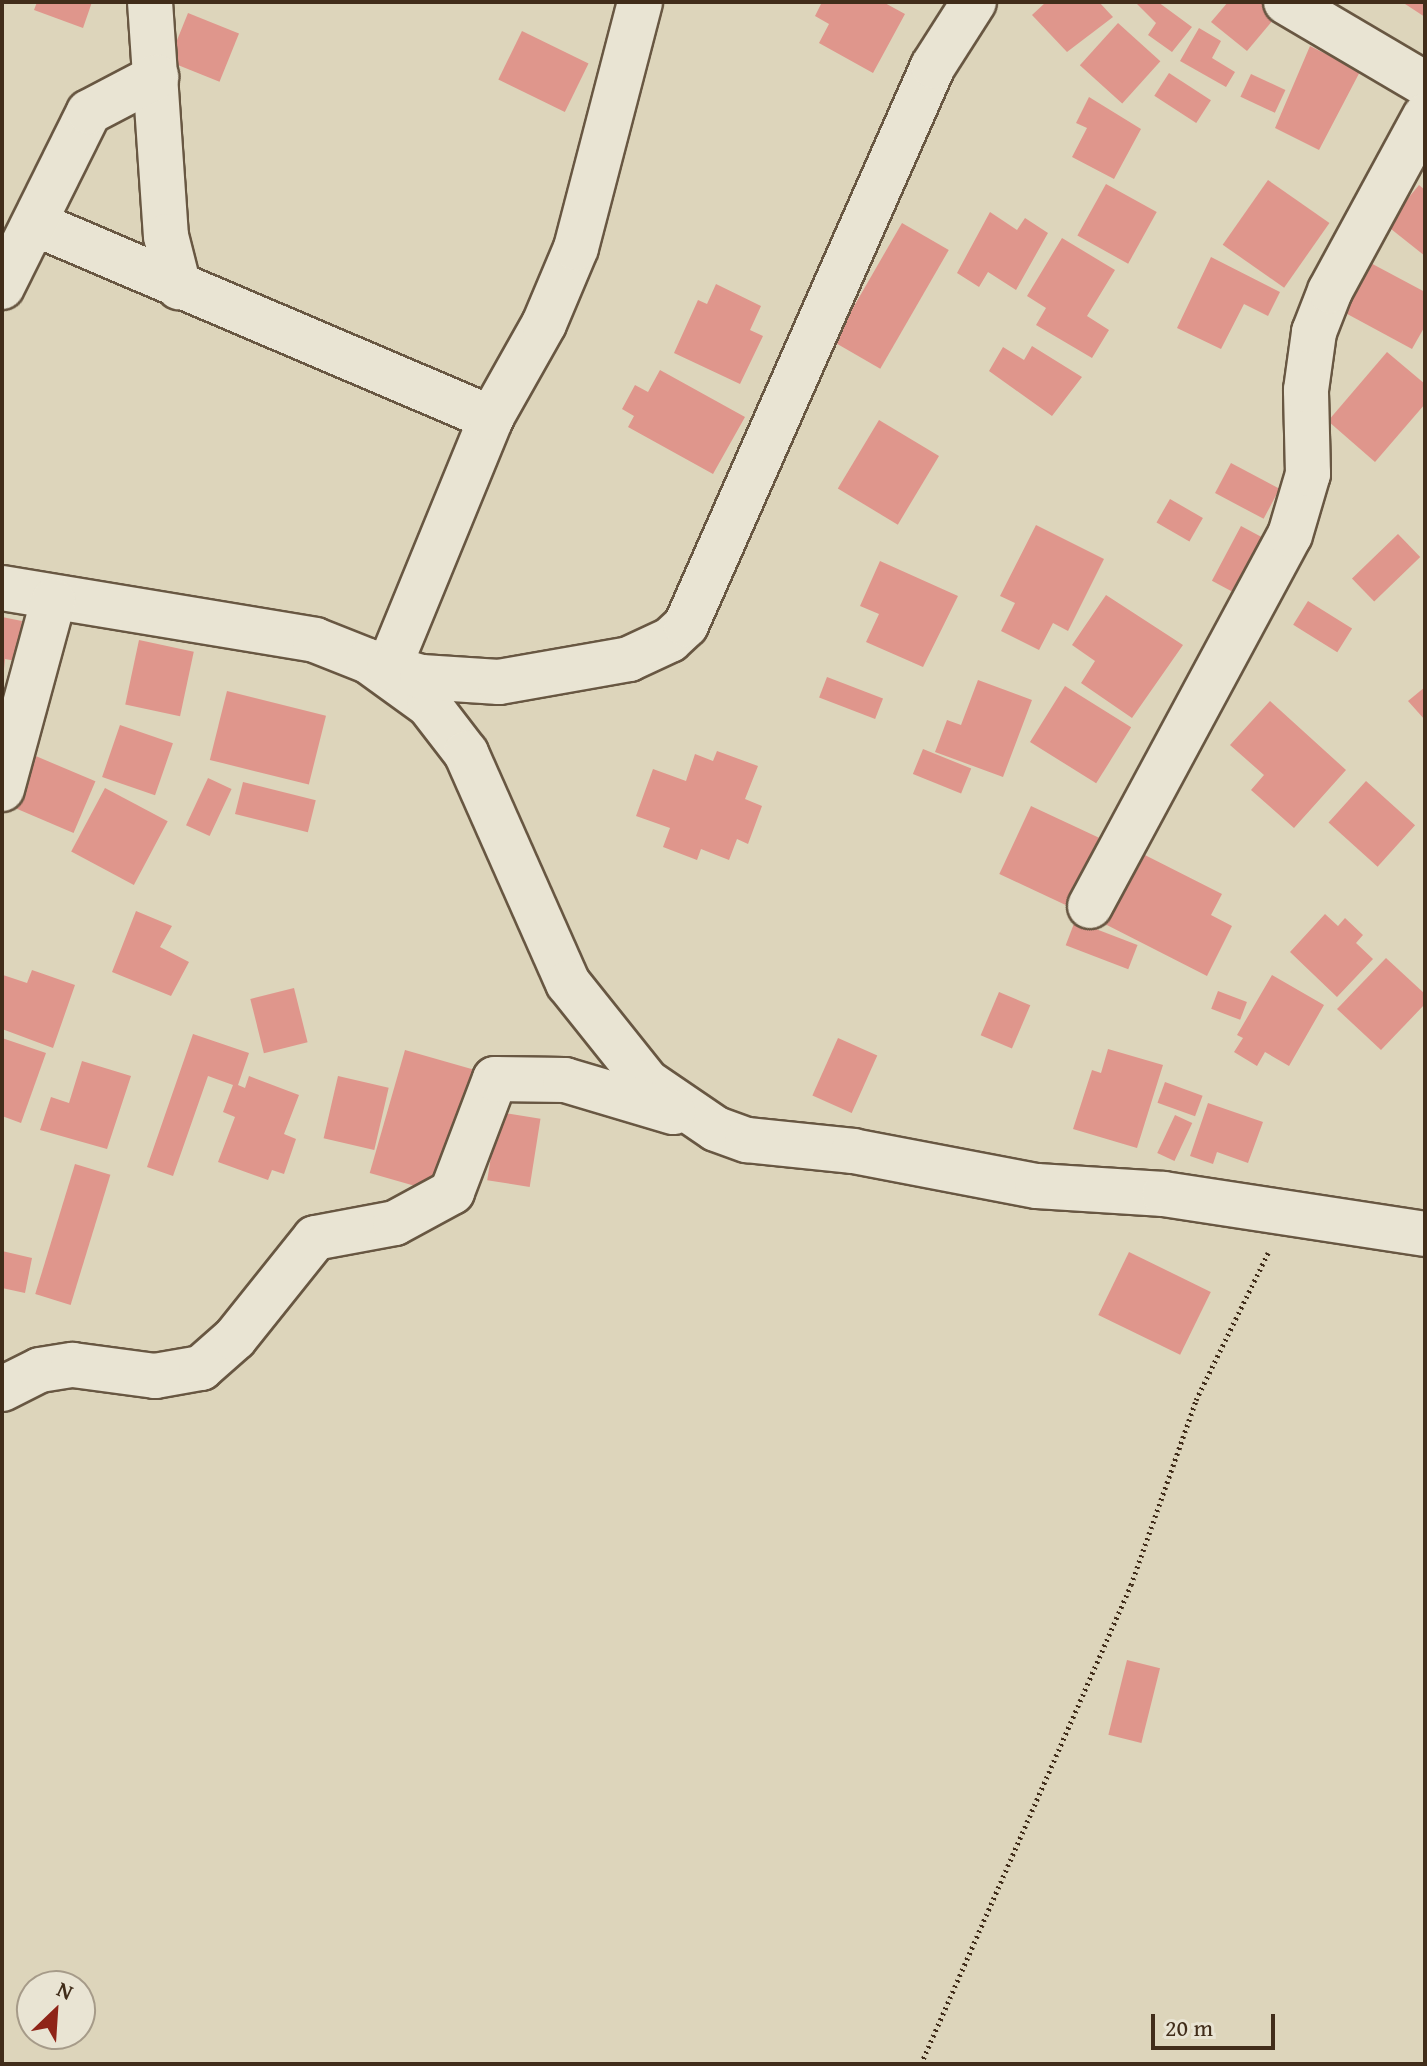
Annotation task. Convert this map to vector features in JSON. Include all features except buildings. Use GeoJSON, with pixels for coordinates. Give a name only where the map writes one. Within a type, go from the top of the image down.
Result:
{"type":"FeatureCollection","features":[{"type":"Feature","properties":{"kind":"street"},"geometry":{"type":"LineString","coordinates":[[150,2],[166,236],[179,287]]}},
{"type":"Feature","properties":{"kind":"street"},"geometry":{"type":"LineString","coordinates":[[379,664],[491,418],[544,324],[576,248],[640,2]]}},
{"type":"Feature","properties":{"kind":"street"},"geometry":{"type":"LineString","coordinates":[[2,588],[53,601],[315,640],[422,677],[499,682],[629,659],[670,640],[686,625],[933,66],[974,2]]}},
{"type":"Feature","properties":{"kind":"street"},"geometry":{"type":"LineString","coordinates":[[1286,2],[1425,84]]}},
{"type":"Feature","properties":{"kind":"street"},"geometry":{"type":"LineString","coordinates":[[2,287],[89,112],[156,77]]}},
{"type":"Feature","properties":{"kind":"street"},"geometry":{"type":"LineString","coordinates":[[1090,906],[1290,535],[1308,474],[1306,390],[1314,332],[1330,291],[1425,116]]}},
{"type":"Feature","properties":{"kind":"street"},"geometry":{"type":"LineString","coordinates":[[36,224],[491,418]]}},
{"type":"Feature","properties":{"kind":"street"},"geometry":{"type":"LineString","coordinates":[[2,789],[53,601]]}},
{"type":"Feature","properties":{"kind":"street"},"geometry":{"type":"LineString","coordinates":[[379,664],[429,705],[466,753],[568,983],[647,1082],[689,1115]]}},
{"type":"Feature","properties":{"kind":"street"},"geometry":{"type":"LineString","coordinates":[[2,1389],[40,1370],[73,1365],[155,1376],[201,1368],[235,1338],[315,1238],[395,1223],[452,1192],[495,1079],[565,1080],[689,1115],[747,1140],[853,1151],[1037,1186],[1164,1194],[1425,1234]]}},
{"type":"Feature","properties":{"kind":"path"},"geometry":{"type":"LineString","coordinates":[[921,2064],[1131,1585],[1196,1400],[1288,1213]]}}]}
